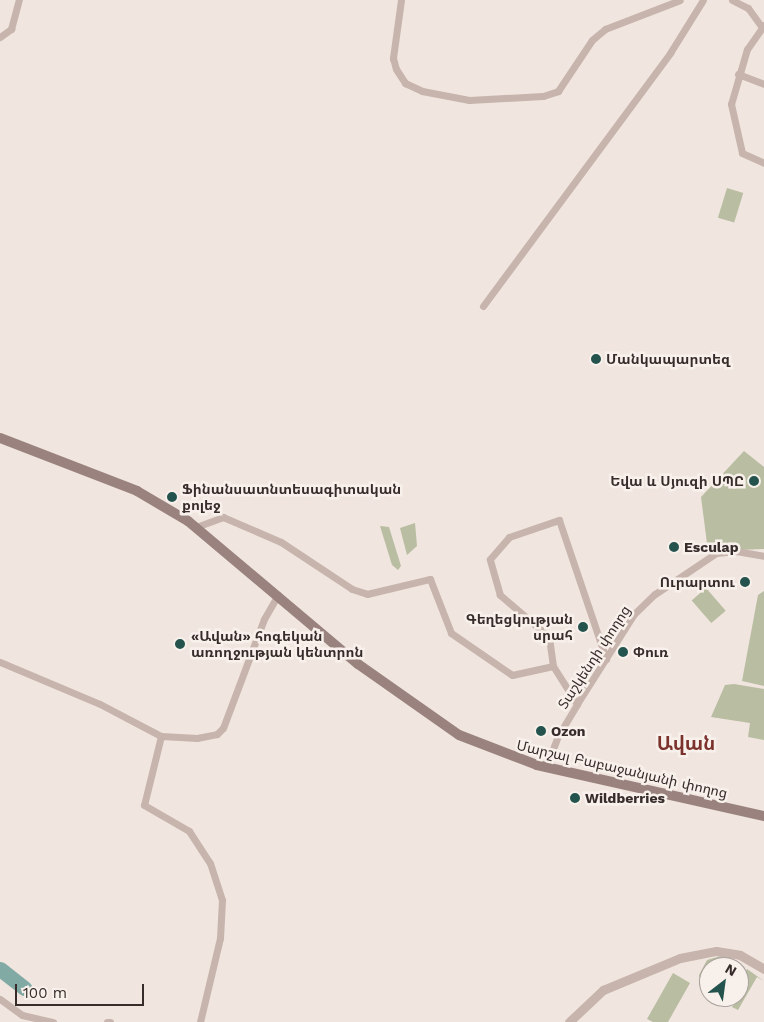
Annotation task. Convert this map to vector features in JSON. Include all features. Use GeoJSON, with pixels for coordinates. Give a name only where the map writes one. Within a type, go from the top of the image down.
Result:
{"type":"FeatureCollection","features":[{"type":"Feature","properties":{"kind":"main road","name":"Մարշալ Բաբաջանյանի փողոց"},"geometry":{"type":"LineString","coordinates":[[0,438],[137,491],[196,527],[358,664],[416,707],[460,735],[504,755],[546,767],[764,816]]}},
{"type":"Feature","properties":{"kind":"street"},"geometry":{"type":"LineString","coordinates":[[0,37],[11,29],[19,0]]}},
{"type":"Feature","properties":{"kind":"street"},"geometry":{"type":"LineString","coordinates":[[401,0],[393,58],[396,70],[405,83],[422,91],[469,100],[542,96],[558,91],[592,40],[605,29],[680,0]]}},
{"type":"Feature","properties":{"kind":"street"},"geometry":{"type":"LineString","coordinates":[[483,306],[670,53],[703,0]]}},
{"type":"Feature","properties":{"kind":"street"},"geometry":{"type":"LineString","coordinates":[[732,0],[748,8],[763,26],[747,49],[738,74],[732,114],[742,154],[764,162]]}},
{"type":"Feature","properties":{"kind":"street"},"geometry":{"type":"LineString","coordinates":[[738,74],[764,84]]}},
{"type":"Feature","properties":{"kind":"street"},"geometry":{"type":"LineString","coordinates":[[196,527],[223,517],[281,542],[352,589],[367,594],[430,579],[451,633],[512,675],[553,666]]}},
{"type":"Feature","properties":{"kind":"street"},"geometry":{"type":"LineString","coordinates":[[577,704],[553,666],[550,637],[500,595],[490,558],[509,537],[559,520],[606,659]]}},
{"type":"Feature","properties":{"kind":"street","name":"Տաշկենդի փողոց"},"geometry":{"type":"LineString","coordinates":[[546,767],[558,736],[634,614],[655,594],[699,562],[725,551],[764,556]]}},
{"type":"Feature","properties":{"kind":"street"},"geometry":{"type":"LineString","coordinates":[[0,662],[100,704],[161,736],[197,738],[217,734],[224,728],[264,619],[278,595]]}},
{"type":"Feature","properties":{"kind":"street"},"geometry":{"type":"LineString","coordinates":[[161,736],[144,804],[189,831],[210,864],[222,900],[220,938],[200,1022]]}},
{"type":"Feature","properties":{"kind":"street"},"geometry":{"type":"LineString","coordinates":[[569,1022],[603,990],[680,958],[716,951],[740,955],[764,969]]}},
{"type":"Feature","properties":{"kind":"street"},"geometry":{"type":"LineString","coordinates":[[0,999],[22,1016],[53,1022]]}},
{"type":"Feature","properties":{"kind":"green space"},"geometry":{"type":"Polygon","coordinates":[[[727,188],[743,193],[734,223],[718,218],[727,188]]]}},
{"type":"Feature","properties":{"kind":"green space"},"geometry":{"type":"Polygon","coordinates":[[[744,451],[764,467],[764,549],[708,551],[701,497],[744,451]]]}},
{"type":"Feature","properties":{"kind":"green space"},"geometry":{"type":"Polygon","coordinates":[[[415,523],[417,546],[407,555],[400,528],[415,523]]]}},
{"type":"Feature","properties":{"kind":"green space"},"geometry":{"type":"Polygon","coordinates":[[[380,526],[389,527],[401,566],[398,570],[392,565],[380,526]]]}},
{"type":"Feature","properties":{"kind":"green space"},"geometry":{"type":"Polygon","coordinates":[[[706,588],[726,611],[711,623],[692,600],[706,588]]]}},
{"type":"Feature","properties":{"kind":"green space"},"geometry":{"type":"Polygon","coordinates":[[[764,591],[764,686],[742,681],[758,595],[764,591]]]}},
{"type":"Feature","properties":{"kind":"green space"},"geometry":{"type":"Polygon","coordinates":[[[734,684],[764,689],[764,740],[748,737],[750,723],[711,717],[725,685],[734,684]]]}},
{"type":"Feature","properties":{"kind":"green space"},"geometry":{"type":"Polygon","coordinates":[[[749,970],[764,981],[757,977],[749,991],[749,970]]]}},
{"type":"Feature","properties":{"kind":"green space"},"geometry":{"type":"Polygon","coordinates":[[[673,973],[690,983],[668,1022],[653,1022],[647,1019],[673,973]]]}},
{"type":"Feature","properties":{"kind":"waterway"},"geometry":{"type":"LineString","coordinates":[[0,969],[24,988]]}},
{"type":"Feature","properties":{"kind":"place","name":"Մանկապարտեզ"},"geometry":{"type":"Point","coordinates":[596,359]}},
{"type":"Feature","properties":{"kind":"place","name":"Եվա և Սյուզի ՍՊԸ"},"geometry":{"type":"Point","coordinates":[754,481]}},
{"type":"Feature","properties":{"kind":"place","name":"Ֆինանսատնտեսագիտական քոլեջ"},"geometry":{"type":"Point","coordinates":[172,497]}},
{"type":"Feature","properties":{"kind":"place","name":"Esculap"},"geometry":{"type":"Point","coordinates":[674,547]}},
{"type":"Feature","properties":{"kind":"place","name":"Ուրարտու"},"geometry":{"type":"Point","coordinates":[745,582]}},
{"type":"Feature","properties":{"kind":"place","name":"Գեղեցկության սրահ"},"geometry":{"type":"Point","coordinates":[583,627]}},
{"type":"Feature","properties":{"kind":"place","name":"«Ավան» հոգեկան առողջության կենտրոն"},"geometry":{"type":"Point","coordinates":[180,644]}},
{"type":"Feature","properties":{"kind":"place","name":"Փուռ"},"geometry":{"type":"Point","coordinates":[623,652]}},
{"type":"Feature","properties":{"kind":"place","name":"Ozon"},"geometry":{"type":"Point","coordinates":[541,731]}},
{"type":"Feature","properties":{"kind":"place","name":"Wildberries"},"geometry":{"type":"Point","coordinates":[575,798]}},
{"type":"Feature","properties":{"kind":"district","name":"Ավան"},"geometry":{"type":"Point","coordinates":[686,744]}}]}
